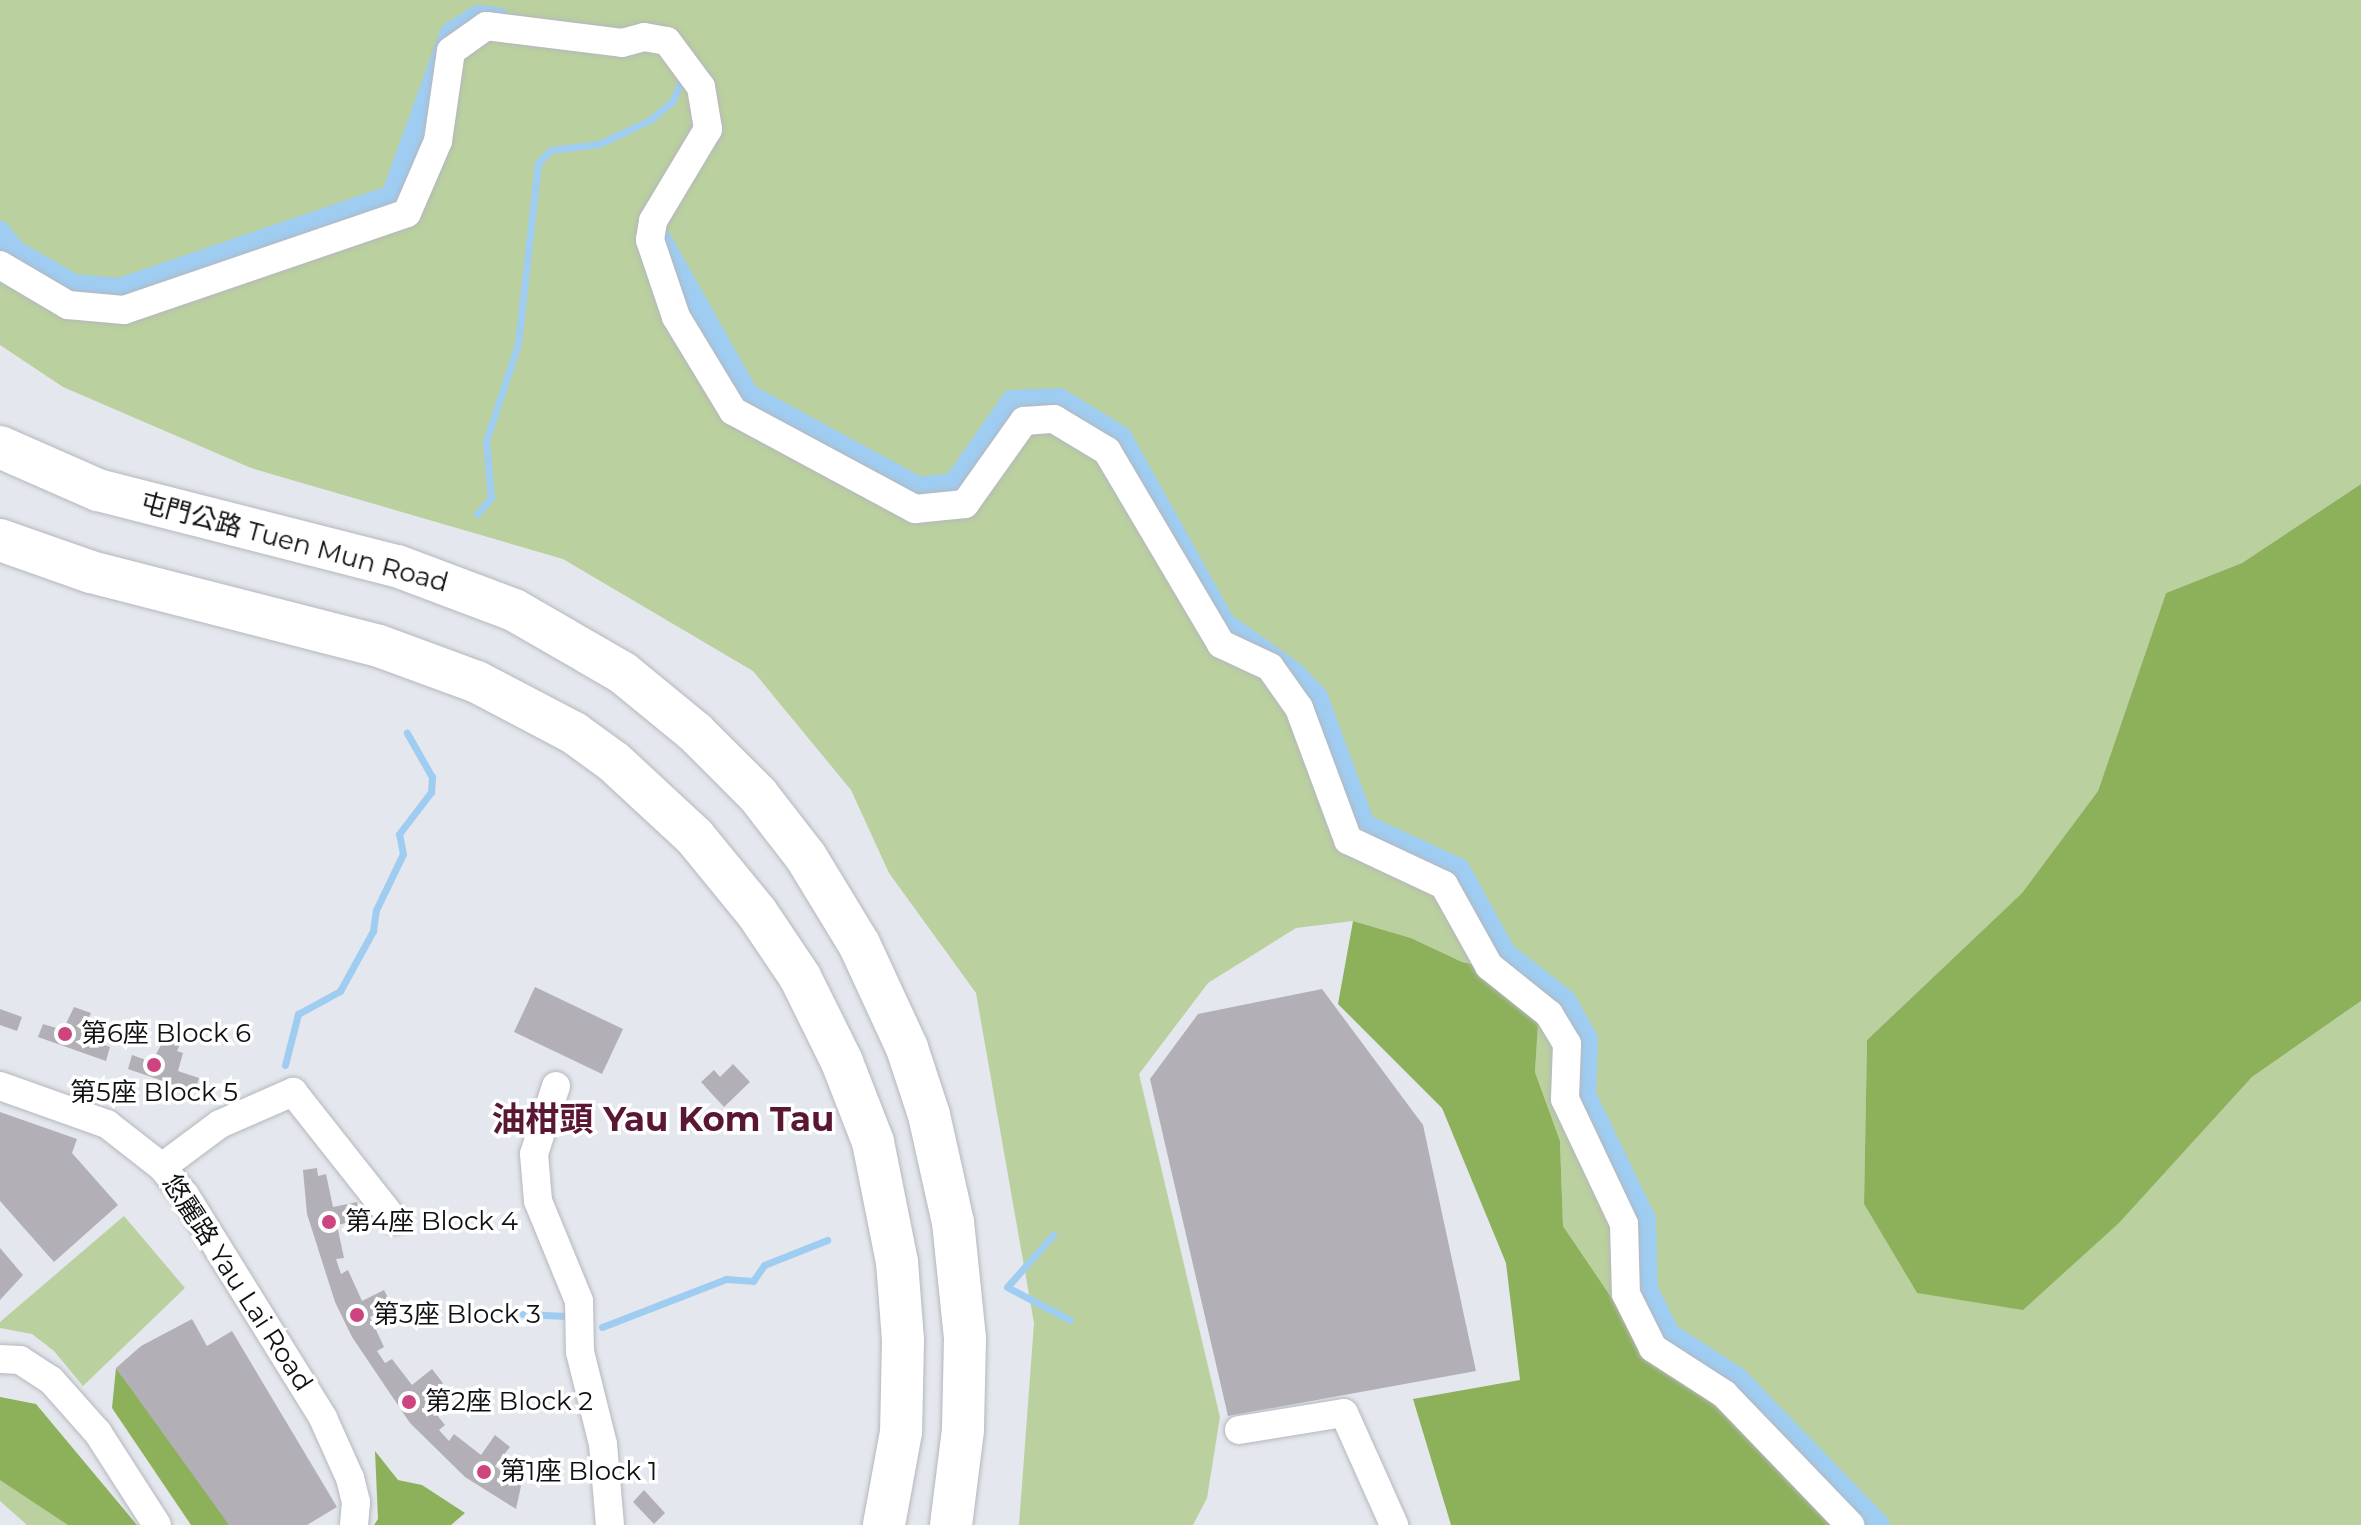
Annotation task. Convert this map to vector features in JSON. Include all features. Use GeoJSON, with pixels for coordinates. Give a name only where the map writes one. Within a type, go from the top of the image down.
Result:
{"type":"FeatureCollection","features":[{"type":"Feature","properties":{"kind":"highway","name":"屯門公路 Tuen Mun Road"},"geometry":{"type":"LineString","coordinates":[[0,447],[98,490],[397,566],[514,610],[623,673],[695,732],[758,795],[806,857],[859,944],[907,1048],[929,1115],[953,1222],[965,1339],[963,1430],[951,1525]]}},
{"type":"Feature","properties":{"kind":"highway"},"geometry":{"type":"LineString","coordinates":[[0,540],[113,578],[379,646],[477,682],[574,733],[614,762],[694,836],[757,913],[800,977],[842,1062],[873,1142],[897,1262],[903,1340],[901,1432],[884,1525]]}},
{"type":"Feature","properties":{"kind":"street"},"geometry":{"type":"LineString","coordinates":[[0,265],[68,305],[124,310],[407,213],[438,141],[451,51],[486,26],[622,43],[644,37],[667,41],[701,87],[708,129],[653,221],[650,240],[676,317],[733,411],[915,509],[965,504],[1024,421],[1054,419],[1107,451],[1221,644],[1270,667],[1299,708],[1348,840],[1444,885],[1489,966],[1549,1014],[1567,1044],[1565,1099],[1624,1224],[1626,1294],[1653,1348],[1724,1394],[1850,1525]]}},
{"type":"Feature","properties":{"kind":"street","name":"悠麗路 Yau Lai Road"},"geometry":{"type":"LineString","coordinates":[[0,1086],[107,1124],[162,1167],[323,1418],[350,1478],[356,1502],[354,1525]]}},
{"type":"Feature","properties":{"kind":"street"},"geometry":{"type":"LineString","coordinates":[[556,1086],[534,1154],[538,1201],[579,1301],[580,1352],[603,1444],[610,1525]]}},
{"type":"Feature","properties":{"kind":"street"},"geometry":{"type":"LineString","coordinates":[[162,1167],[220,1124],[293,1092],[394,1220]]}},
{"type":"Feature","properties":{"kind":"street"},"geometry":{"type":"LineString","coordinates":[[0,1359],[20,1360],[51,1380],[98,1433],[157,1525]]}},
{"type":"Feature","properties":{"kind":"street"},"geometry":{"type":"LineString","coordinates":[[1239,1430],[1344,1413],[1394,1525]]}},
{"type":"Feature","properties":{"kind":"green space"},"geometry":{"type":"Polygon","coordinates":[[[0,0],[2361,0],[2361,484],[2242,563],[2166,593],[2098,791],[2022,893],[1867,1040],[1864,1204],[1917,1293],[2120,1222],[2252,1077],[2361,1001],[2361,1525],[1858,1525],[1798,1449],[1638,1337],[1563,1226],[1560,1141],[1535,1072],[1538,1024],[1501,970],[1462,962],[1411,938],[1353,921],[1296,928],[1208,983],[1139,1074],[1220,1417],[1207,1498],[1193,1525],[1019,1525],[1034,1323],[976,993],[889,873],[851,790],[753,671],[563,559],[251,468],[63,387],[0,345],[0,0]]]}},
{"type":"Feature","properties":{"kind":"green space"},"geometry":{"type":"Polygon","coordinates":[[[2361,484],[2361,1001],[2252,1077],[2120,1222],[2023,1310],[1917,1293],[1864,1204],[1867,1040],[2022,893],[2098,791],[2166,593],[2242,563],[2361,484]]]}},
{"type":"Feature","properties":{"kind":"green space"},"geometry":{"type":"Polygon","coordinates":[[[1353,921],[1411,938],[1462,962],[1501,970],[1538,1024],[1535,1072],[1560,1141],[1563,1226],[1638,1337],[1798,1449],[1858,1525],[1451,1525],[1413,1399],[1520,1380],[1506,1263],[1442,1108],[1338,1004],[1353,921]]]}},
{"type":"Feature","properties":{"kind":"green space"},"geometry":{"type":"Polygon","coordinates":[[[124,1216],[185,1288],[83,1386],[54,1351],[32,1334],[0,1328],[0,1322],[124,1216]]]}},
{"type":"Feature","properties":{"kind":"green space"},"geometry":{"type":"Polygon","coordinates":[[[116,1368],[217,1504],[229,1525],[191,1525],[112,1408],[116,1368]]]}},
{"type":"Feature","properties":{"kind":"green space"},"geometry":{"type":"Polygon","coordinates":[[[0,1397],[36,1404],[137,1525],[68,1525],[0,1480],[0,1397]]]}},
{"type":"Feature","properties":{"kind":"green space"},"geometry":{"type":"Polygon","coordinates":[[[0,1412],[98,1525],[27,1525],[0,1501],[0,1412]]]}},
{"type":"Feature","properties":{"kind":"green space"},"geometry":{"type":"Polygon","coordinates":[[[375,1451],[398,1480],[422,1485],[465,1513],[451,1525],[374,1525],[378,1519],[375,1451]]]}},
{"type":"Feature","properties":{"kind":"building"},"geometry":{"type":"Polygon","coordinates":[[[535,987],[623,1029],[602,1074],[514,1032],[535,987]]]}},
{"type":"Feature","properties":{"kind":"building"},"geometry":{"type":"Polygon","coordinates":[[[1322,989],[1423,1125],[1476,1371],[1228,1416],[1150,1079],[1198,1014],[1322,989]]]}},
{"type":"Feature","properties":{"kind":"building","name":"第6座 Block 6"},"geometry":{"type":"Polygon","coordinates":[[[74,1007],[91,1013],[88,1020],[94,1022],[88,1039],[110,1047],[106,1061],[38,1037],[43,1024],[63,1030],[74,1007]]]}},
{"type":"Feature","properties":{"kind":"building"},"geometry":{"type":"Polygon","coordinates":[[[0,1009],[22,1017],[17,1031],[0,1025],[0,1009]]]}},
{"type":"Feature","properties":{"kind":"building","name":"第5座 Block 5"},"geometry":{"type":"Polygon","coordinates":[[[164,1039],[180,1044],[177,1051],[183,1053],[178,1071],[199,1078],[195,1092],[128,1069],[132,1055],[152,1062],[164,1039]]]}},
{"type":"Feature","properties":{"kind":"building"},"geometry":{"type":"Polygon","coordinates":[[[733,1064],[750,1082],[724,1107],[701,1082],[714,1070],[720,1077],[733,1064]]]}},
{"type":"Feature","properties":{"kind":"building"},"geometry":{"type":"Polygon","coordinates":[[[0,1112],[77,1139],[72,1153],[118,1205],[54,1262],[0,1201],[0,1112]]]}},
{"type":"Feature","properties":{"kind":"building"},"geometry":{"type":"Polygon","coordinates":[[[317,1168],[318,1176],[326,1174],[333,1207],[357,1202],[360,1220],[337,1225],[344,1258],[336,1259],[341,1274],[348,1270],[362,1301],[384,1290],[392,1306],[370,1317],[384,1347],[377,1351],[385,1363],[392,1359],[412,1385],[432,1369],[443,1383],[424,1399],[445,1425],[439,1430],[449,1441],[454,1434],[481,1455],[495,1435],[510,1447],[495,1466],[521,1486],[516,1509],[465,1477],[410,1423],[352,1337],[335,1302],[307,1214],[303,1170],[317,1168]]]}},
{"type":"Feature","properties":{"kind":"building"},"geometry":{"type":"Polygon","coordinates":[[[0,1248],[23,1275],[0,1300],[0,1248]]]}},
{"type":"Feature","properties":{"kind":"building"},"geometry":{"type":"Polygon","coordinates":[[[192,1319],[207,1346],[232,1331],[337,1507],[307,1525],[229,1525],[116,1368],[141,1346],[192,1319]]]}},
{"type":"Feature","properties":{"kind":"building"},"geometry":{"type":"Polygon","coordinates":[[[644,1490],[665,1513],[654,1524],[633,1502],[644,1490]]]}},
{"type":"Feature","properties":{"kind":"waterway"},"geometry":{"type":"LineString","coordinates":[[0,232],[15,251],[74,285],[120,289],[392,196],[451,33],[478,16],[498,18]]}},
{"type":"Feature","properties":{"kind":"waterway"},"geometry":{"type":"LineString","coordinates":[[477,514],[491,498],[486,441],[518,344],[538,163],[551,150],[599,144],[650,120],[673,101],[683,75]]}},
{"type":"Feature","properties":{"kind":"waterway"},"geometry":{"type":"LineString","coordinates":[[661,240],[748,395],[919,488],[954,484],[1012,401],[1059,399],[1121,437],[1224,623],[1293,672],[1317,697],[1364,825],[1459,869],[1505,953],[1565,1000],[1587,1039],[1585,1095],[1645,1219],[1647,1289],[1669,1334],[1737,1378],[1879,1525]]}},
{"type":"Feature","properties":{"kind":"waterway"},"geometry":{"type":"LineString","coordinates":[[285,1065],[298,1014],[340,991],[373,931],[376,910],[403,854],[399,834],[431,792],[432,777],[407,733]]}},
{"type":"Feature","properties":{"kind":"waterway"},"geometry":{"type":"LineString","coordinates":[[1053,1235],[1007,1287],[1070,1320]]}},
{"type":"Feature","properties":{"kind":"waterway"},"geometry":{"type":"LineString","coordinates":[[602,1327],[726,1279],[753,1281],[764,1265],[827,1240]]}},
{"type":"Feature","properties":{"kind":"waterway"},"geometry":{"type":"LineString","coordinates":[[523,1314],[566,1316]]}},
{"type":"Feature","properties":{"kind":"place","name":"第6座 Block 6"},"geometry":{"type":"Point","coordinates":[65,1034]}},
{"type":"Feature","properties":{"kind":"place","name":"第5座 Block 5"},"geometry":{"type":"Point","coordinates":[154,1065]}},
{"type":"Feature","properties":{"kind":"place","name":"第4座 Block 4"},"geometry":{"type":"Point","coordinates":[329,1222]}},
{"type":"Feature","properties":{"kind":"place","name":"第3座 Block 3"},"geometry":{"type":"Point","coordinates":[357,1315]}},
{"type":"Feature","properties":{"kind":"place","name":"第2座 Block 2"},"geometry":{"type":"Point","coordinates":[409,1402]}},
{"type":"Feature","properties":{"kind":"place","name":"第1座 Block 1"},"geometry":{"type":"Point","coordinates":[484,1472]}},
{"type":"Feature","properties":{"kind":"district","name":"油柑頭 Yau Kom Tau"},"geometry":{"type":"Point","coordinates":[663,1120]}}]}
